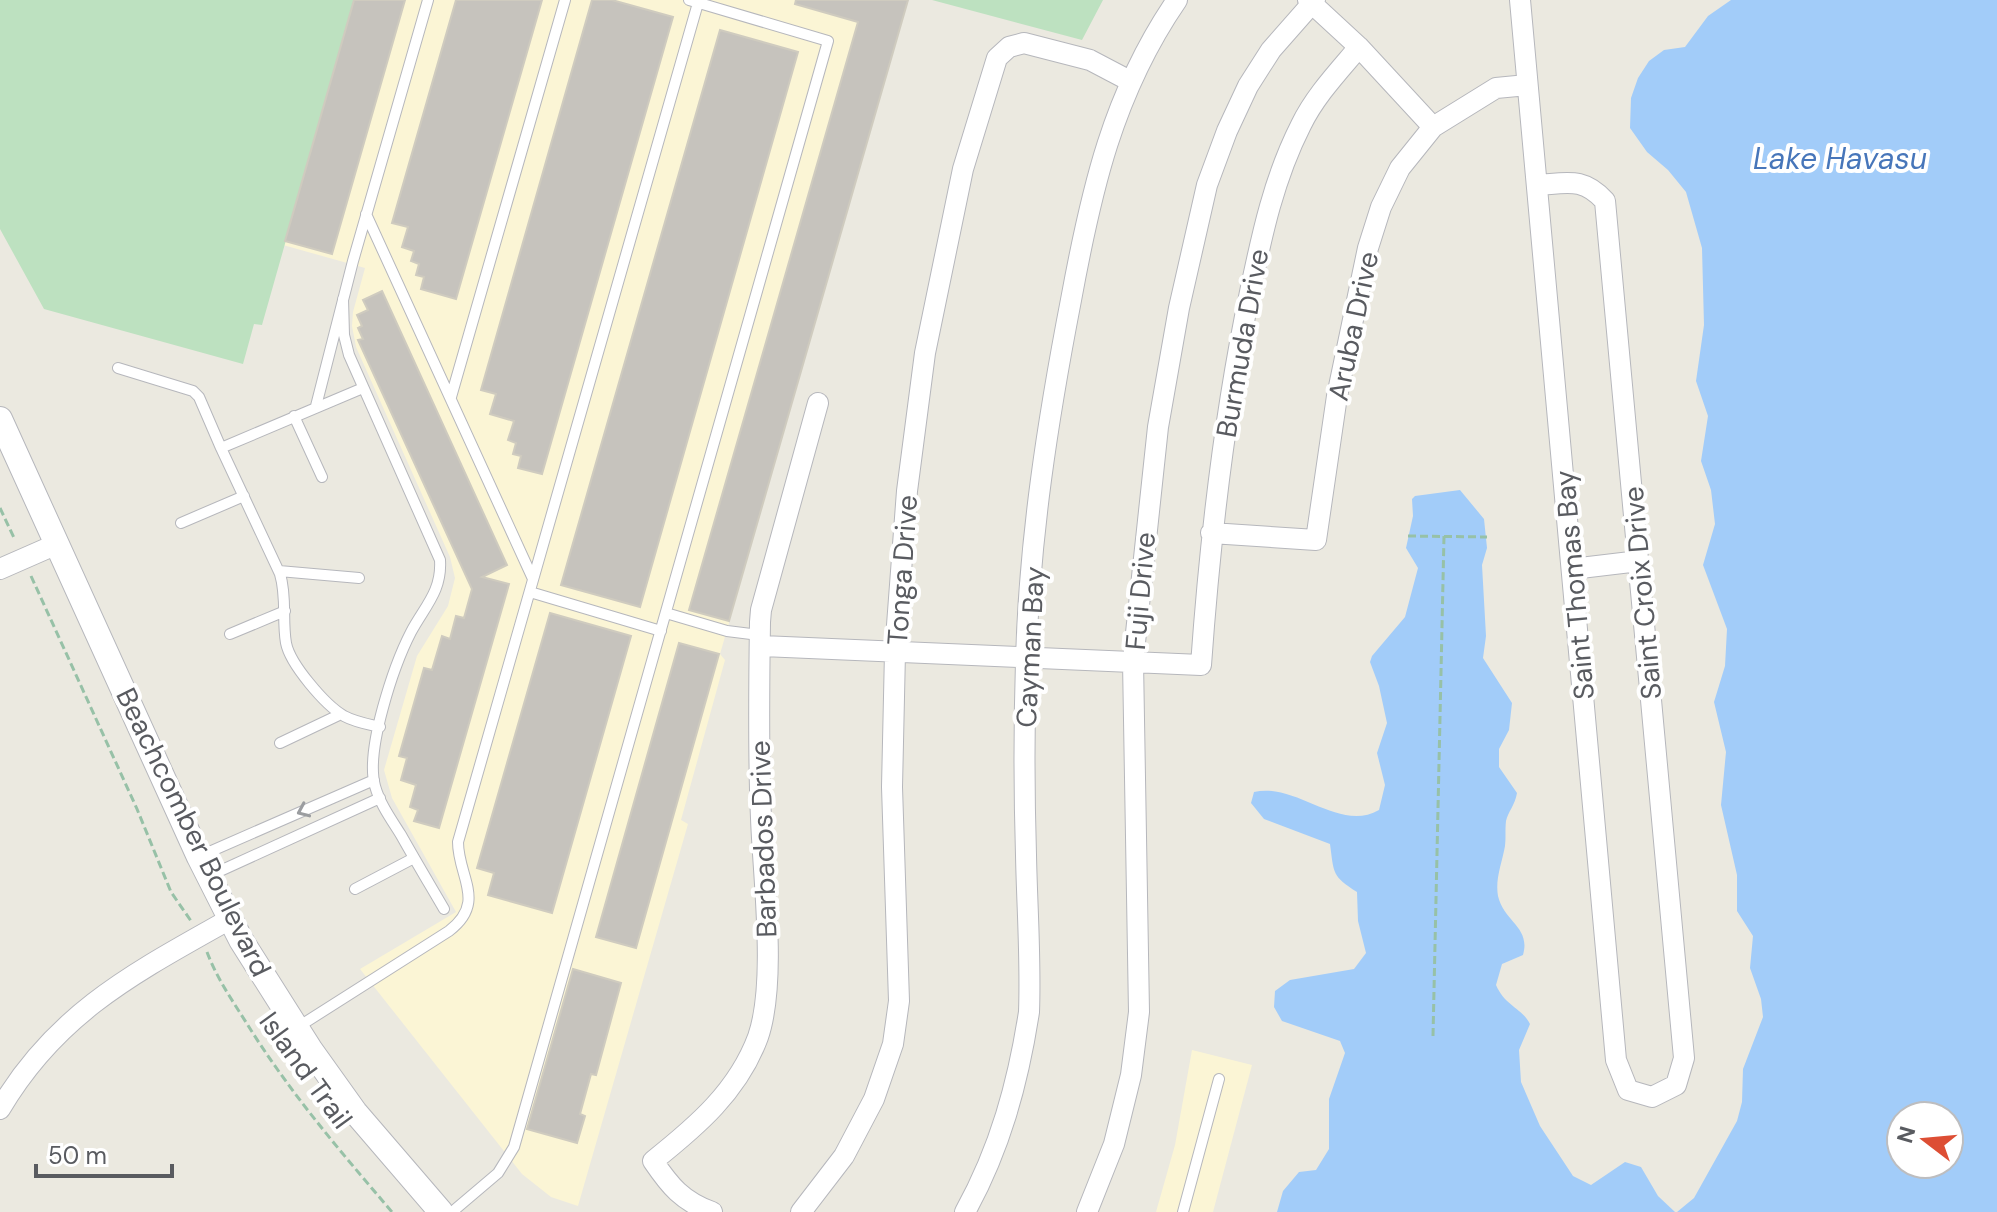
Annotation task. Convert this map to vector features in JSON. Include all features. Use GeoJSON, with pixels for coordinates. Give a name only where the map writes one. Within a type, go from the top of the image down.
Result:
{"type":"FeatureCollection","features":[{"type":"Feature","properties":{"kind":"street"},"geometry":{"type":"LineString","coordinates":[[1130,81],[1155,31],[1177,0]]}},
{"type":"Feature","properties":{"kind":"street","name":"Saint Thomas Bay"},"geometry":{"type":"LineString","coordinates":[[1520,0],[1616,1060],[1628,1090],[1652,1097],[1676,1085],[1684,1058]]}},
{"type":"Feature","properties":{"kind":"street"},"geometry":{"type":"LineString","coordinates":[[1312,1],[1433,127]]}},
{"type":"Feature","properties":{"kind":"street","name":"Fuji Drive"},"geometry":{"type":"LineString","coordinates":[[1087,1212],[1114,1144],[1131,1075],[1139,1012],[1133,661],[1158,427],[1179,308],[1207,185],[1227,131],[1248,86],[1271,50],[1312,1]]}},
{"type":"Feature","properties":{"kind":"street","name":"Tonga Drive"},"geometry":{"type":"LineString","coordinates":[[801,1212],[844,1156],[874,1099],[893,1044],[899,1001],[892,787],[895,652],[907,491],[925,353],[963,169],[997,58],[1009,47],[1024,43],[1090,60],[1130,81]]}},
{"type":"Feature","properties":{"kind":"street","name":"Burmuda Drive"},"geometry":{"type":"LineString","coordinates":[[1133,661],[1201,665],[1211,533],[1236,359],[1267,210],[1282,165],[1302,122],[1323,89],[1359,47]]}},
{"type":"Feature","properties":{"kind":"street","name":"Cayman Bay"},"geometry":{"type":"LineString","coordinates":[[965,1212],[1005,1122],[1021,1067],[1029,1012],[1026,658],[1039,496],[1079,255],[1113,123],[1130,81]]}},
{"type":"Feature","properties":{"kind":"street","name":"Aruba Drive"},"geometry":{"type":"LineString","coordinates":[[1211,533],[1316,540],[1337,396],[1368,248],[1381,207],[1400,168],[1433,127],[1496,88],[1527,85]]}},
{"type":"Feature","properties":{"kind":"street","name":"Saint Croix Drive"},"geometry":{"type":"LineString","coordinates":[[1538,185],[1578,182],[1593,188],[1605,201],[1684,1058]]}},
{"type":"Feature","properties":{"kind":"street","name":"Barbados Drive"},"geometry":{"type":"LineString","coordinates":[[712,1212],[695,1206],[671,1188],[653,1161],[703,1121],[735,1082],[757,1037],[765,1008],[767,961],[759,785],[761,610],[818,403]]}},
{"type":"Feature","properties":{"kind":"street","name":"Beachcomber Boulevard"},"geometry":{"type":"LineString","coordinates":[[0,419],[230,919],[296,1028],[355,1112],[441,1212]]}},
{"type":"Feature","properties":{"kind":"street"},"geometry":{"type":"LineString","coordinates":[[0,569],[57,544]]}},
{"type":"Feature","properties":{"kind":"street"},"geometry":{"type":"LineString","coordinates":[[1572,569],[1639,561]]}},
{"type":"Feature","properties":{"kind":"street"},"geometry":{"type":"LineString","coordinates":[[760,640],[895,652],[1133,661]]}},
{"type":"Feature","properties":{"kind":"street"},"geometry":{"type":"LineString","coordinates":[[0,1109],[28,1067],[75,1017],[130,976],[230,919]]}},
{"type":"Feature","properties":{"kind":"lane"},"geometry":{"type":"LineString","coordinates":[[316,406],[353,261],[428,0]]}},
{"type":"Feature","properties":{"kind":"lane"},"geometry":{"type":"LineString","coordinates":[[451,397],[565,0]]}},
{"type":"Feature","properties":{"kind":"lane"},"geometry":{"type":"LineString","coordinates":[[296,1028],[449,931],[464,915],[469,890],[458,842],[693,1],[828,41],[512,1152],[498,1173],[452,1212]]}},
{"type":"Feature","properties":{"kind":"lane"},"geometry":{"type":"LineString","coordinates":[[366,214],[533,579]]}},
{"type":"Feature","properties":{"kind":"lane"},"geometry":{"type":"LineString","coordinates":[[343,299],[345,342],[439,555],[436,594],[401,655],[373,758],[374,780],[380,798],[444,909]]}},
{"type":"Feature","properties":{"kind":"lane"},"geometry":{"type":"LineString","coordinates":[[118,368],[193,391],[199,397],[279,571],[286,640],[291,657],[325,701],[341,714],[380,727]]}},
{"type":"Feature","properties":{"kind":"lane"},"geometry":{"type":"LineString","coordinates":[[221,448],[363,388]]}},
{"type":"Feature","properties":{"kind":"lane"},"geometry":{"type":"LineString","coordinates":[[294,416],[322,477]]}},
{"type":"Feature","properties":{"kind":"lane"},"geometry":{"type":"LineString","coordinates":[[181,523],[244,496]]}},
{"type":"Feature","properties":{"kind":"lane"},"geometry":{"type":"LineString","coordinates":[[279,571],[359,578]]}},
{"type":"Feature","properties":{"kind":"lane"},"geometry":{"type":"LineString","coordinates":[[530,592],[661,631]]}},
{"type":"Feature","properties":{"kind":"lane"},"geometry":{"type":"LineString","coordinates":[[230,634],[285,611]]}},
{"type":"Feature","properties":{"kind":"lane"},"geometry":{"type":"LineString","coordinates":[[666,613],[760,640]]}},
{"type":"Feature","properties":{"kind":"lane"},"geometry":{"type":"LineString","coordinates":[[280,743],[341,714]]}},
{"type":"Feature","properties":{"kind":"lane"},"geometry":{"type":"LineString","coordinates":[[204,866],[267,827],[374,780]]}},
{"type":"Feature","properties":{"kind":"lane"},"geometry":{"type":"LineString","coordinates":[[204,866],[277,845],[380,798]]}},
{"type":"Feature","properties":{"kind":"lane"},"geometry":{"type":"LineString","coordinates":[[267,827],[277,845]]}},
{"type":"Feature","properties":{"kind":"lane"},"geometry":{"type":"LineString","coordinates":[[355,889],[414,858]]}},
{"type":"Feature","properties":{"kind":"lane"},"geometry":{"type":"LineString","coordinates":[[1183,1212],[1219,1079]]}},
{"type":"Feature","properties":{"kind":"path","name":"Island Trail"},"geometry":{"type":"LineString","coordinates":[[0,508],[137,809],[171,892],[201,935],[214,972],[277,1070],[323,1132],[392,1212]]}},
{"type":"Feature","properties":{"kind":"path"},"geometry":{"type":"LineString","coordinates":[[1408,536],[1487,537]]}},
{"type":"Feature","properties":{"kind":"path"},"geometry":{"type":"LineString","coordinates":[[1433,1036],[1444,536]]}},
{"type":"Feature","properties":{"kind":"shaded area"},"geometry":{"type":"Polygon","coordinates":[[[354,0],[908,0],[720,654],[725,660],[681,820],[688,824],[578,1206],[551,1197],[522,1174],[360,969],[456,912],[392,798],[384,770],[417,656],[448,606],[455,578],[450,557],[356,347],[353,312],[365,268],[283,245],[354,0]]]}},
{"type":"Feature","properties":{"kind":"shaded area"},"geometry":{"type":"Polygon","coordinates":[[[1192,1050],[1252,1065],[1213,1212],[1156,1212],[1175,1145],[1192,1050]]]}},
{"type":"Feature","properties":{"kind":"green space"},"geometry":{"type":"Polygon","coordinates":[[[0,0],[354,0],[262,325],[254,324],[243,364],[44,309],[0,229],[0,0]]]}},
{"type":"Feature","properties":{"kind":"green space"},"geometry":{"type":"Polygon","coordinates":[[[932,0],[1103,0],[1082,40],[932,0]]]}},
{"type":"Feature","properties":{"kind":"water","name":"Lake Havasu"},"geometry":{"type":"Polygon","coordinates":[[[1731,0],[1997,0],[1997,1212],[1677,1212],[1694,1198],[1737,1121],[1742,1102],[1743,1069],[1763,1017],[1761,999],[1750,968],[1753,936],[1737,911],[1737,875],[1721,805],[1726,752],[1714,702],[1725,666],[1727,629],[1703,565],[1715,524],[1711,490],[1701,461],[1708,416],[1696,381],[1704,325],[1702,248],[1686,192],[1668,170],[1647,152],[1630,128],[1631,98],[1638,78],[1649,61],[1664,50],[1685,47],[1708,16],[1731,0]]]}},
{"type":"Feature","properties":{"kind":"water"},"geometry":{"type":"Polygon","coordinates":[[[1460,490],[1484,519],[1487,548],[1482,565],[1486,636],[1483,658],[1512,703],[1509,730],[1499,749],[1499,767],[1517,793],[1506,821],[1497,890],[1501,905],[1520,931],[1524,945],[1523,955],[1502,964],[1496,985],[1504,998],[1530,1024],[1519,1050],[1521,1082],[1540,1126],[1573,1176],[1591,1185],[1625,1162],[1641,1167],[1658,1196],[1675,1212],[1277,1212],[1283,1191],[1299,1172],[1316,1170],[1329,1149],[1329,1099],[1345,1053],[1340,1041],[1282,1021],[1274,1007],[1275,991],[1290,980],[1354,969],[1366,953],[1358,921],[1357,892],[1336,873],[1330,844],[1264,819],[1251,803],[1254,792],[1270,791],[1348,815],[1364,815],[1379,810],[1385,785],[1377,753],[1387,723],[1370,662],[1405,617],[1418,568],[1406,548],[1413,516],[1412,499],[1460,490]]]}},
{"type":"Feature","properties":{"kind":"building"},"geometry":{"type":"Polygon","coordinates":[[[354,0],[405,0],[332,254],[285,241],[354,0]]]}},
{"type":"Feature","properties":{"kind":"building"},"geometry":{"type":"Polygon","coordinates":[[[456,0],[542,0],[456,299],[421,289],[424,277],[416,275],[419,264],[411,261],[414,251],[402,247],[408,227],[392,223],[456,0]]]}},
{"type":"Feature","properties":{"kind":"building"},"geometry":{"type":"Polygon","coordinates":[[[592,0],[612,0],[673,17],[542,474],[518,468],[521,456],[513,454],[516,443],[508,440],[514,421],[490,414],[496,394],[481,390],[592,0]]]}},
{"type":"Feature","properties":{"kind":"building"},"geometry":{"type":"Polygon","coordinates":[[[796,0],[908,0],[729,621],[689,610],[858,22],[795,4],[796,0]]]}},
{"type":"Feature","properties":{"kind":"building"},"geometry":{"type":"Polygon","coordinates":[[[720,30],[798,52],[640,607],[561,585],[720,30]]]}},
{"type":"Feature","properties":{"kind":"building"},"geometry":{"type":"Polygon","coordinates":[[[382,291],[507,565],[482,577],[509,584],[439,828],[414,821],[418,810],[410,807],[416,785],[401,780],[407,758],[399,756],[424,668],[432,670],[442,636],[450,639],[456,616],[464,618],[472,589],[358,340],[363,339],[357,315],[368,310],[363,300],[382,291]]]}},
{"type":"Feature","properties":{"kind":"building"},"geometry":{"type":"Polygon","coordinates":[[[550,613],[631,636],[552,913],[488,895],[494,873],[477,868],[550,613]]]}},
{"type":"Feature","properties":{"kind":"building"},"geometry":{"type":"Polygon","coordinates":[[[679,643],[719,654],[636,948],[596,937],[679,643]]]}},
{"type":"Feature","properties":{"kind":"building"},"geometry":{"type":"Polygon","coordinates":[[[573,969],[621,983],[596,1075],[591,1074],[580,1114],[585,1116],[577,1143],[527,1129],[573,969]]]}}]}
